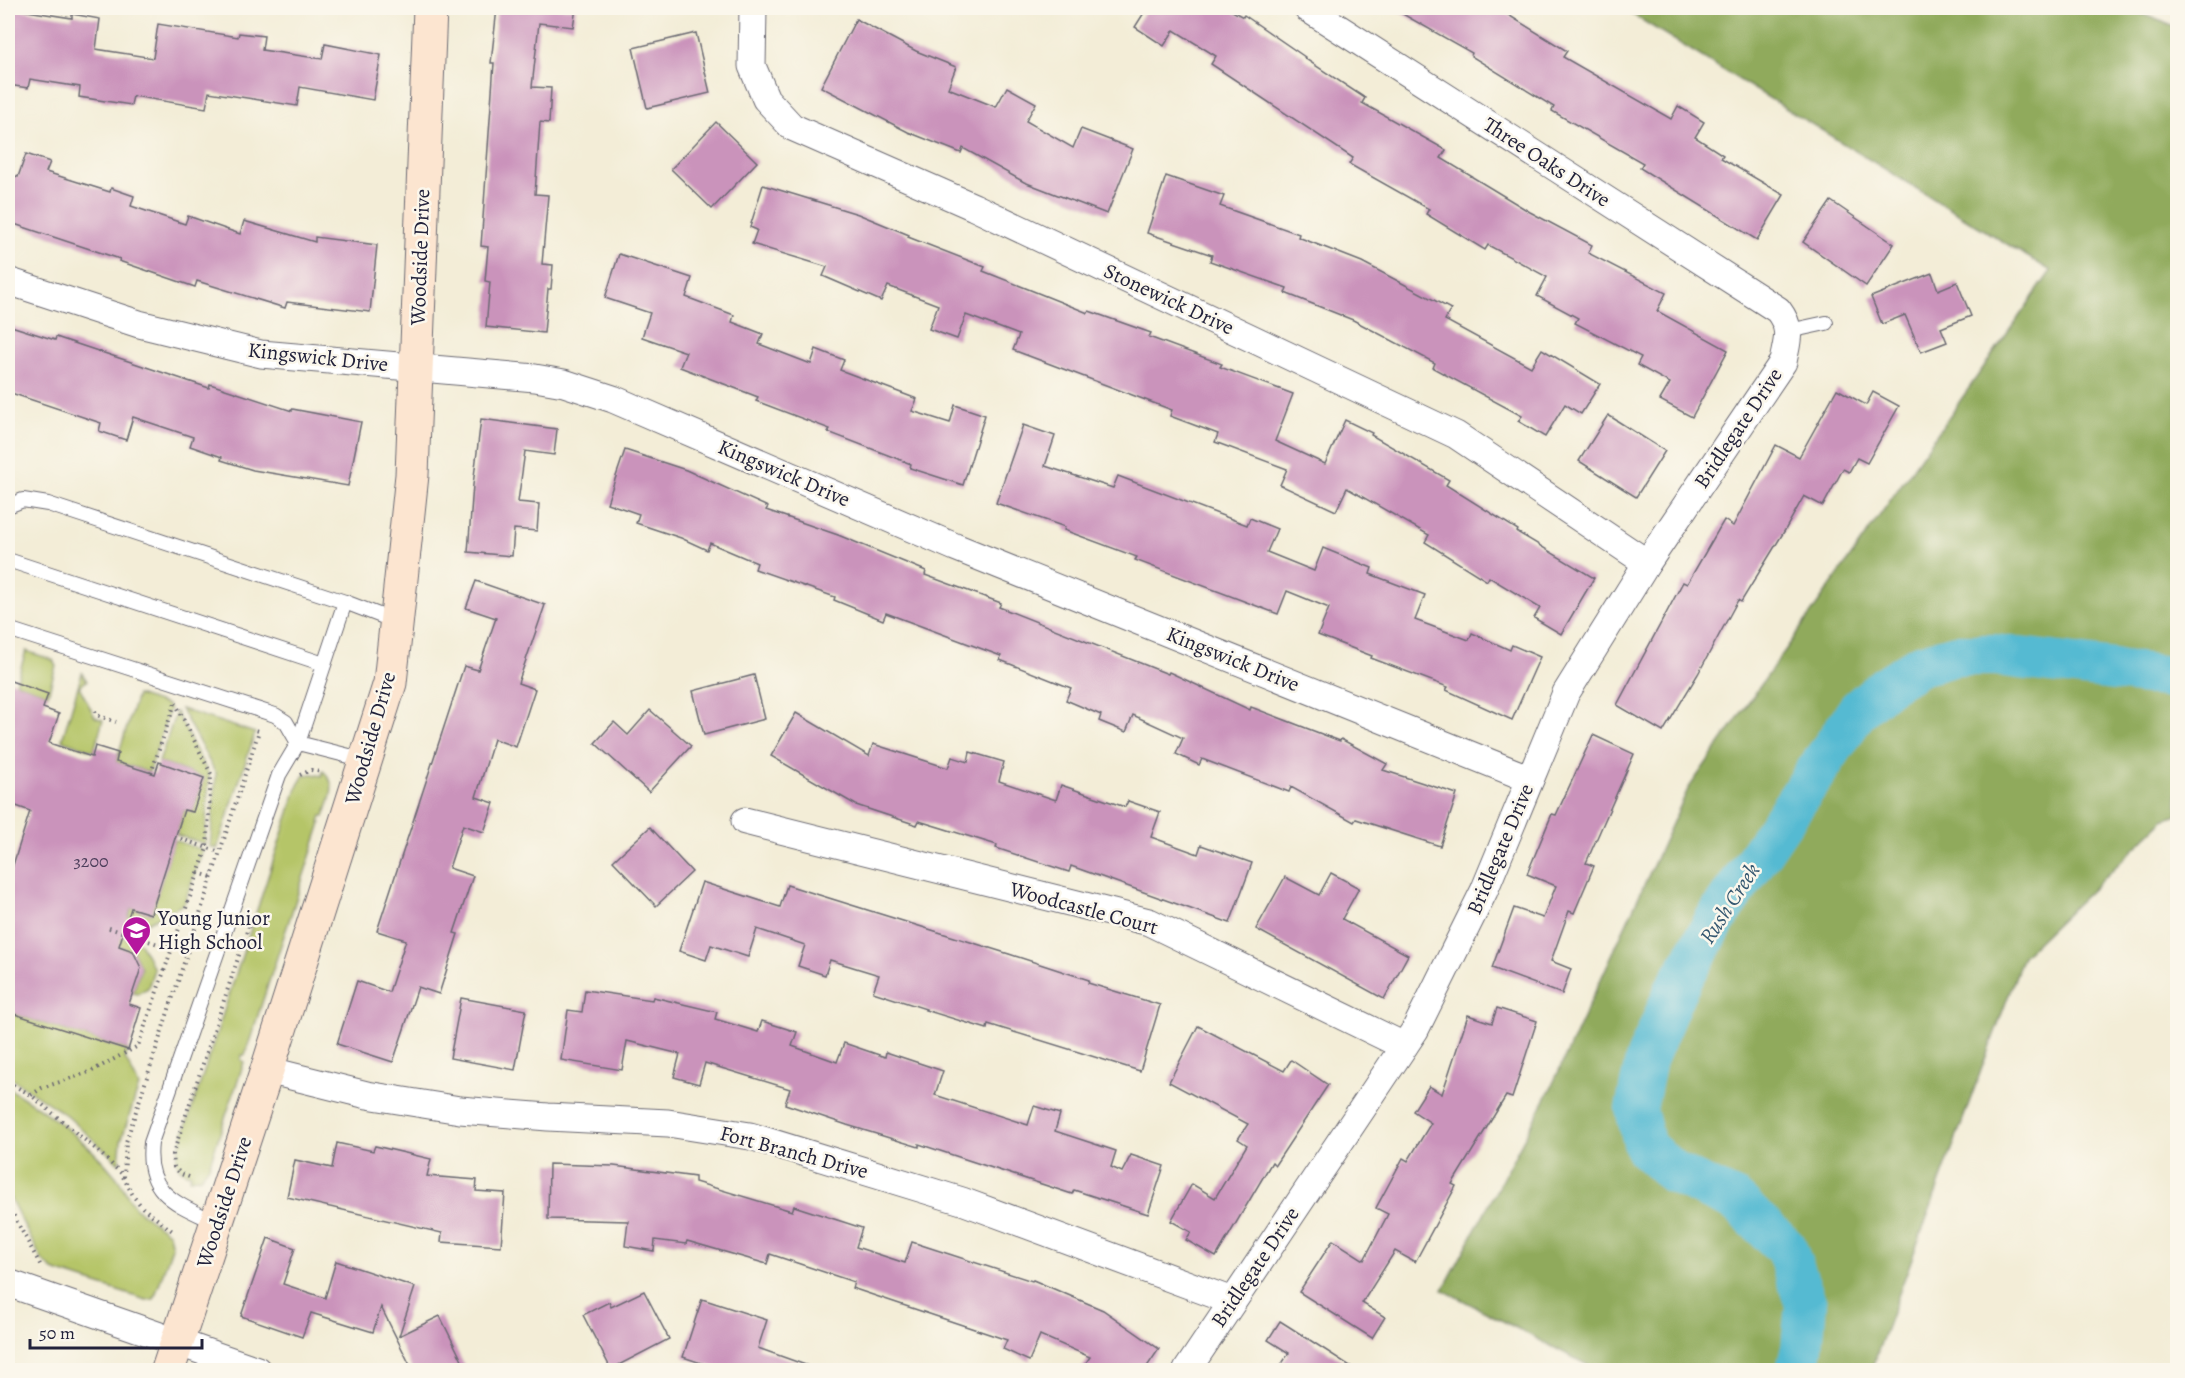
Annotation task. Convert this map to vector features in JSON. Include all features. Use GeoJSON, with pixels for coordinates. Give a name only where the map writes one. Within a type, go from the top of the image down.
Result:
{"type":"FeatureCollection","features":[{"type":"Feature","properties":{"kind":"street"},"geometry":{"type":"LineString","coordinates":[[423,8],[430,8]]}},
{"type":"Feature","properties":{"kind":"street","name":"Woodside Drive"},"geometry":{"type":"LineString","coordinates":[[173,1357],[390,683],[412,476],[430,8]]}},
{"type":"Feature","properties":{"kind":"street","name":"Stonewick Drive"},"geometry":{"type":"LineString","coordinates":[[753,8],[752,66],[765,99],[792,127],[974,207],[1456,435],[1647,563]]}},
{"type":"Feature","properties":{"kind":"street","name":"Three Oaks Drive"},"geometry":{"type":"LineString","coordinates":[[1307,8],[1778,310],[1787,325]]}},
{"type":"Feature","properties":{"kind":"street","name":"Kingswick Drive"},"geometry":{"type":"LineString","coordinates":[[8,281],[139,324],[261,354],[535,378],[564,383],[613,399],[955,547],[1530,779]]}},
{"type":"Feature","properties":{"kind":"street","name":"Bridlegate Drive"},"geometry":{"type":"LineString","coordinates":[[1187,1371],[1415,1030],[1484,891],[1566,693],[1647,563],[1783,362],[1787,325]]}},
{"type":"Feature","properties":{"kind":"street","name":"Woodcastle Court"},"geometry":{"type":"LineString","coordinates":[[745,821],[1149,922],[1404,1046]]}},
{"type":"Feature","properties":{"kind":"street","name":"Fort Branch Drive"},"geometry":{"type":"LineString","coordinates":[[267,1070],[367,1095],[460,1110],[668,1123],[750,1136],[962,1200],[1232,1301]]}},
{"type":"Feature","properties":{"kind":"street"},"geometry":{"type":"LineString","coordinates":[[8,1283],[173,1357],[257,1371]]}},
{"type":"Feature","properties":{"kind":"lane"},"geometry":{"type":"LineString","coordinates":[[1787,325],[1826,323]]}},
{"type":"Feature","properties":{"kind":"lane"},"geometry":{"type":"LineString","coordinates":[[8,507],[17,501],[35,501],[345,602],[397,622]]}},
{"type":"Feature","properties":{"kind":"lane"},"geometry":{"type":"LineString","coordinates":[[8,560],[324,664]]}},
{"type":"Feature","properties":{"kind":"lane"},"geometry":{"type":"LineString","coordinates":[[217,1223],[182,1206],[157,1185],[151,1172],[151,1143],[279,775],[298,743],[345,602]]}},
{"type":"Feature","properties":{"kind":"lane"},"geometry":{"type":"LineString","coordinates":[[8,629],[275,716],[286,722],[298,743],[365,760]]}},
{"type":"Feature","properties":{"kind":"path"},"geometry":{"type":"LineString","coordinates":[[31,1095],[42,1088],[75,1078],[102,1066],[138,1046],[207,848],[212,774],[175,702],[151,773]]}},
{"type":"Feature","properties":{"kind":"path"},"geometry":{"type":"LineString","coordinates":[[95,711],[97,715],[116,722]]}},
{"type":"Feature","properties":{"kind":"path"},"geometry":{"type":"LineString","coordinates":[[124,1178],[126,1142],[260,731]]}},
{"type":"Feature","properties":{"kind":"path"},"geometry":{"type":"LineString","coordinates":[[296,782],[299,776],[311,770],[322,772]]}},
{"type":"Feature","properties":{"kind":"path"},"geometry":{"type":"LineString","coordinates":[[175,837],[220,852]]}},
{"type":"Feature","properties":{"kind":"path"},"geometry":{"type":"LineString","coordinates":[[198,873],[212,877]]}},
{"type":"Feature","properties":{"kind":"path"},"geometry":{"type":"LineString","coordinates":[[189,1177],[181,1174],[174,1167],[174,1154],[255,906]]}},
{"type":"Feature","properties":{"kind":"path"},"geometry":{"type":"LineString","coordinates":[[109,928],[172,950]]}},
{"type":"Feature","properties":{"kind":"path"},"geometry":{"type":"LineString","coordinates":[[8,1082],[31,1095],[110,1161],[143,1208],[175,1233]]}},
{"type":"Feature","properties":{"kind":"path"},"geometry":{"type":"LineString","coordinates":[[8,1204],[45,1272]]}},
{"type":"Feature","properties":{"kind":"green space"},"geometry":{"type":"Polygon","coordinates":[[[1622,8],[2125,8],[2177,27],[2177,815],[2164,820],[2023,956],[1871,1370],[1597,1370],[1443,1290],[1550,1090],[1688,789],[2051,271],[1622,8]]]}},
{"type":"Feature","properties":{"kind":"green space"},"geometry":{"type":"Polygon","coordinates":[[[26,651],[53,660],[56,666],[48,694],[16,683],[26,651]]]}},
{"type":"Feature","properties":{"kind":"green space"},"geometry":{"type":"Polygon","coordinates":[[[82,673],[87,681],[79,686],[95,717],[103,720],[94,751],[62,740],[82,673]]]}},
{"type":"Feature","properties":{"kind":"green space"},"geometry":{"type":"Polygon","coordinates":[[[137,695],[167,705],[170,709],[149,772],[116,762],[137,695]]]}},
{"type":"Feature","properties":{"kind":"green space"},"geometry":{"type":"Polygon","coordinates":[[[181,709],[255,733],[217,849],[210,847],[216,774],[181,709]]]}},
{"type":"Feature","properties":{"kind":"green space"},"geometry":{"type":"Polygon","coordinates":[[[176,712],[209,775],[205,844],[176,835],[184,810],[193,812],[204,778],[159,762],[176,712]]]}},
{"type":"Feature","properties":{"kind":"green space"},"geometry":{"type":"Polygon","coordinates":[[[323,771],[331,781],[332,787],[328,805],[324,817],[321,816],[319,822],[321,823],[245,1055],[242,1055],[241,1060],[244,1062],[209,1166],[201,1177],[190,1179],[191,1174],[179,1167],[177,1154],[298,785],[304,775],[322,776],[323,771]]]}},
{"type":"Feature","properties":{"kind":"green space"},"geometry":{"type":"Polygon","coordinates":[[[174,840],[203,850],[184,904],[135,929],[122,925],[125,916],[129,917],[131,908],[151,914],[174,840]]]}},
{"type":"Feature","properties":{"kind":"green space"},"geometry":{"type":"Polygon","coordinates":[[[108,932],[140,943],[154,969],[148,988],[137,994],[133,993],[141,968],[133,951],[104,941],[108,932]]]}},
{"type":"Feature","properties":{"kind":"green space"},"geometry":{"type":"Polygon","coordinates":[[[8,1012],[128,1050],[125,1058],[139,1086],[121,1141],[119,1163],[66,1115],[8,1076],[8,1012]]]}},
{"type":"Feature","properties":{"kind":"green space"},"geometry":{"type":"Polygon","coordinates":[[[8,1088],[77,1137],[116,1177],[136,1208],[169,1234],[172,1247],[154,1299],[146,1300],[53,1270],[42,1260],[8,1194],[8,1088]]]}},
{"type":"Feature","properties":{"kind":"building"},"geometry":{"type":"Polygon","coordinates":[[[8,8],[72,18],[72,14],[100,19],[96,49],[153,58],[158,24],[238,37],[239,33],[264,36],[262,50],[322,59],[325,44],[381,55],[373,100],[300,87],[297,106],[209,92],[206,108],[133,96],[131,105],[79,97],[80,87],[30,79],[28,88],[8,85],[8,8]]]}},
{"type":"Feature","properties":{"kind":"building"},"geometry":{"type":"Polygon","coordinates":[[[497,8],[576,8],[573,27],[539,23],[532,87],[551,88],[549,123],[540,122],[535,194],[548,195],[542,264],[553,265],[551,289],[548,289],[544,333],[486,327],[490,282],[485,281],[488,247],[481,246],[494,63],[491,63],[497,8]]]}},
{"type":"Feature","properties":{"kind":"building"},"geometry":{"type":"Polygon","coordinates":[[[1147,8],[1227,8],[1243,17],[1244,15],[1365,98],[1362,103],[1446,150],[1441,158],[1530,212],[1592,245],[1588,253],[1666,293],[1657,311],[1728,350],[1692,417],[1660,400],[1670,383],[1637,365],[1641,357],[1575,323],[1578,318],[1537,296],[1547,277],[1488,245],[1485,250],[1426,214],[1429,209],[1349,164],[1353,158],[1211,64],[1216,56],[1174,30],[1164,46],[1135,27],[1147,8]]]}},
{"type":"Feature","properties":{"kind":"building"},"geometry":{"type":"Polygon","coordinates":[[[1392,8],[1497,8],[1567,51],[1563,57],[1671,119],[1678,106],[1704,122],[1695,137],[1723,155],[1721,158],[1784,195],[1757,240],[1640,168],[1643,163],[1552,111],[1554,107],[1471,56],[1472,53],[1392,8]]]}},
{"type":"Feature","properties":{"kind":"building"},"geometry":{"type":"Polygon","coordinates":[[[856,19],[916,51],[956,67],[948,88],[996,107],[1007,87],[1036,103],[1026,121],[1073,148],[1081,129],[1133,149],[1107,214],[1024,182],[963,148],[961,153],[908,132],[821,87],[856,19]]]}},
{"type":"Feature","properties":{"kind":"building"},"geometry":{"type":"Polygon","coordinates":[[[696,33],[710,93],[647,108],[633,48],[696,33]]]}},
{"type":"Feature","properties":{"kind":"building"},"geometry":{"type":"Polygon","coordinates":[[[716,122],[757,162],[712,209],[671,169],[716,122]]]}},
{"type":"Feature","properties":{"kind":"building"},"geometry":{"type":"Polygon","coordinates":[[[26,154],[50,162],[46,172],[110,192],[111,188],[134,196],[131,206],[185,224],[188,216],[240,234],[244,221],[315,242],[315,237],[377,245],[370,312],[287,302],[285,308],[197,281],[195,287],[119,261],[120,259],[8,222],[8,173],[18,177],[26,154]]]}},
{"type":"Feature","properties":{"kind":"building"},"geometry":{"type":"Polygon","coordinates":[[[1166,176],[1224,196],[1220,206],[1299,234],[1298,237],[1362,262],[1451,309],[1445,320],[1531,367],[1542,349],[1600,384],[1581,414],[1565,404],[1545,437],[1518,421],[1522,416],[1433,368],[1435,363],[1353,320],[1285,293],[1287,288],[1210,261],[1212,255],[1147,233],[1166,176]]]}},
{"type":"Feature","properties":{"kind":"building"},"geometry":{"type":"Polygon","coordinates":[[[763,185],[858,214],[909,235],[908,237],[985,267],[983,271],[1088,313],[1089,311],[1151,333],[1149,337],[1293,394],[1275,441],[1325,464],[1345,420],[1372,433],[1371,435],[1449,480],[1446,485],[1518,530],[1517,532],[1594,578],[1561,634],[1534,618],[1540,608],[1489,577],[1487,581],[1425,542],[1429,535],[1347,488],[1336,511],[1280,485],[1287,469],[1215,442],[1218,434],[1170,416],[1172,410],[1013,350],[1019,335],[966,315],[957,339],[929,329],[938,305],[888,286],[881,301],[823,276],[827,267],[752,244],[757,230],[750,227],[763,185]]]}},
{"type":"Feature","properties":{"kind":"building"},"geometry":{"type":"Polygon","coordinates":[[[1831,201],[1894,244],[1866,286],[1803,242],[1831,201]]]}},
{"type":"Feature","properties":{"kind":"building"},"geometry":{"type":"Polygon","coordinates":[[[619,254],[692,278],[686,297],[734,315],[732,322],[763,334],[759,344],[811,364],[816,349],[844,360],[840,370],[917,399],[912,411],[950,423],[955,405],[985,415],[963,485],[910,468],[911,464],[828,432],[830,429],[756,401],[758,397],[680,367],[686,352],[642,337],[650,313],[605,298],[619,254]]]}},
{"type":"Feature","properties":{"kind":"building"},"geometry":{"type":"Polygon","coordinates":[[[1932,273],[1938,290],[1957,282],[1971,316],[1941,328],[1947,342],[1921,352],[1905,315],[1882,324],[1871,297],[1932,273]]]}},
{"type":"Feature","properties":{"kind":"building"},"geometry":{"type":"Polygon","coordinates":[[[8,325],[55,340],[56,337],[209,388],[210,384],[292,411],[292,409],[361,422],[348,486],[253,470],[221,460],[222,457],[190,446],[193,437],[133,417],[126,440],[99,431],[101,423],[8,392],[8,325]]]}},
{"type":"Feature","properties":{"kind":"building"},"geometry":{"type":"Polygon","coordinates":[[[1837,389],[1866,405],[1873,392],[1899,406],[1867,463],[1857,458],[1849,472],[1843,469],[1823,506],[1804,496],[1741,602],[1738,600],[1663,732],[1617,705],[1683,582],[1687,584],[1724,520],[1733,526],[1776,445],[1799,457],[1837,389]]]}},
{"type":"Feature","properties":{"kind":"building"},"geometry":{"type":"Polygon","coordinates":[[[1608,415],[1665,451],[1636,497],[1579,461],[1608,415]]]}},
{"type":"Feature","properties":{"kind":"building"},"geometry":{"type":"Polygon","coordinates":[[[481,419],[557,429],[554,455],[525,451],[518,502],[539,504],[537,531],[514,529],[512,556],[468,552],[481,419]]]}},
{"type":"Feature","properties":{"kind":"building"},"geometry":{"type":"Polygon","coordinates":[[[1023,425],[1055,436],[1045,466],[1113,488],[1118,476],[1247,525],[1250,518],[1277,529],[1267,552],[1314,571],[1323,548],[1372,568],[1370,574],[1425,595],[1415,620],[1469,640],[1472,633],[1510,650],[1512,645],[1540,657],[1512,720],[1446,690],[1448,687],[1318,635],[1329,608],[1287,591],[1278,614],[1135,560],[1137,557],[1064,530],[1065,527],[996,503],[1023,425]]]}},
{"type":"Feature","properties":{"kind":"building"},"geometry":{"type":"Polygon","coordinates":[[[625,450],[686,470],[768,507],[766,510],[838,535],[926,571],[925,575],[1001,603],[999,607],[1168,674],[1169,672],[1250,710],[1251,707],[1340,741],[1341,739],[1387,764],[1383,770],[1457,794],[1440,846],[1356,819],[1354,822],[1291,787],[1289,792],[1202,759],[1199,765],[1176,754],[1183,738],[1133,715],[1126,732],[1099,721],[1101,715],[1066,700],[1071,688],[1000,660],[1001,656],[886,613],[883,620],[834,600],[835,597],[755,569],[757,563],[710,543],[707,550],[681,538],[636,523],[639,514],[607,503],[625,450]]]}},
{"type":"Feature","properties":{"kind":"building"},"geometry":{"type":"Polygon","coordinates":[[[476,581],[545,605],[518,683],[535,689],[516,747],[494,739],[476,797],[494,803],[484,832],[463,825],[449,868],[473,876],[454,933],[458,934],[439,994],[418,987],[393,1062],[337,1044],[357,981],[389,992],[406,940],[377,931],[464,666],[478,670],[496,618],[466,608],[476,581]]]}},
{"type":"Feature","properties":{"kind":"building"},"geometry":{"type":"Polygon","coordinates":[[[754,675],[765,719],[704,735],[693,691],[754,675]]]}},
{"type":"Feature","properties":{"kind":"building","name":"Young Junior High School"},"geometry":{"type":"Polygon","coordinates":[[[8,680],[48,694],[43,708],[59,714],[49,743],[92,757],[95,746],[118,753],[116,762],[155,774],[159,762],[204,778],[193,812],[184,810],[151,914],[131,908],[119,946],[133,951],[141,968],[129,1004],[141,1008],[128,1050],[8,1012],[8,881],[30,811],[8,803],[8,680]]]}},
{"type":"Feature","properties":{"kind":"building"},"geometry":{"type":"Polygon","coordinates":[[[650,710],[691,746],[649,792],[595,743],[614,722],[628,735],[650,710]]]}},
{"type":"Feature","properties":{"kind":"building"},"geometry":{"type":"Polygon","coordinates":[[[796,713],[869,756],[873,744],[948,768],[952,757],[968,762],[970,752],[1004,762],[999,781],[1056,800],[1061,785],[1125,807],[1128,801],[1160,812],[1151,837],[1198,854],[1201,845],[1252,863],[1230,923],[1071,866],[1069,872],[996,848],[997,845],[919,821],[917,825],[856,805],[771,756],[796,713]]]}},
{"type":"Feature","properties":{"kind":"building"},"geometry":{"type":"Polygon","coordinates":[[[1593,735],[1634,754],[1586,863],[1594,866],[1574,913],[1569,911],[1551,961],[1571,969],[1562,994],[1492,968],[1514,908],[1543,918],[1556,886],[1527,874],[1552,814],[1556,815],[1593,735]]]}},
{"type":"Feature","properties":{"kind":"building"},"geometry":{"type":"Polygon","coordinates":[[[650,827],[692,872],[656,906],[613,861],[650,827]]]}},
{"type":"Feature","properties":{"kind":"building"},"geometry":{"type":"Polygon","coordinates":[[[1331,873],[1359,888],[1342,919],[1408,955],[1384,999],[1256,929],[1285,877],[1319,895],[1331,873]]]}},
{"type":"Feature","properties":{"kind":"building"},"geometry":{"type":"Polygon","coordinates":[[[702,882],[780,907],[787,885],[1009,954],[1089,980],[1088,983],[1160,1005],[1140,1071],[988,1024],[987,1029],[873,992],[879,975],[830,960],[825,975],[798,966],[805,945],[757,929],[748,957],[711,945],[706,960],[679,951],[702,882]]]}},
{"type":"Feature","properties":{"kind":"building"},"geometry":{"type":"Polygon","coordinates":[[[585,990],[652,1000],[653,997],[717,1012],[715,1019],[758,1032],[762,1021],[797,1032],[792,1046],[837,1062],[844,1043],[885,1057],[886,1052],[943,1071],[935,1095],[1028,1125],[1034,1106],[1060,1114],[1055,1131],[1116,1151],[1111,1167],[1122,1172],[1131,1155],[1164,1166],[1148,1214],[1074,1190],[1072,1194],[919,1144],[919,1147],[785,1104],[790,1089],[705,1063],[699,1084],[674,1077],[680,1054],[627,1041],[622,1070],[561,1060],[568,1010],[582,1012],[585,990]]]}},
{"type":"Feature","properties":{"kind":"building"},"geometry":{"type":"Polygon","coordinates":[[[461,998],[526,1010],[515,1070],[450,1058],[461,998]]]}},
{"type":"Feature","properties":{"kind":"building"},"geometry":{"type":"Polygon","coordinates":[[[1497,1008],[1537,1021],[1512,1098],[1506,1096],[1452,1184],[1456,1186],[1415,1262],[1395,1251],[1362,1303],[1385,1317],[1372,1338],[1299,1292],[1333,1240],[1364,1260],[1388,1214],[1376,1208],[1403,1158],[1408,1161],[1431,1123],[1413,1111],[1429,1086],[1442,1094],[1468,1015],[1492,1023],[1497,1008]]]}},
{"type":"Feature","properties":{"kind":"building"},"geometry":{"type":"Polygon","coordinates":[[[1198,1026],[1284,1071],[1291,1060],[1328,1085],[1275,1165],[1272,1162],[1216,1257],[1186,1240],[1191,1232],[1171,1221],[1192,1184],[1215,1198],[1247,1145],[1238,1139],[1248,1124],[1169,1082],[1198,1026]]]}},
{"type":"Feature","properties":{"kind":"building"},"geometry":{"type":"Polygon","coordinates":[[[337,1143],[373,1151],[375,1146],[431,1159],[427,1176],[477,1180],[476,1191],[505,1193],[501,1246],[441,1242],[442,1233],[287,1197],[295,1160],[332,1168],[337,1143]]]}},
{"type":"Feature","properties":{"kind":"building"},"geometry":{"type":"Polygon","coordinates":[[[549,1164],[614,1166],[695,1177],[695,1182],[792,1211],[794,1206],[862,1228],[856,1247],[905,1263],[912,1242],[1033,1280],[1103,1310],[1159,1349],[1144,1371],[1080,1371],[1090,1357],[1040,1335],[1029,1361],[1003,1349],[1007,1340],[852,1288],[854,1282],[770,1254],[767,1264],[687,1241],[686,1244],[655,1240],[654,1251],[625,1246],[628,1221],[548,1219],[549,1164]]]}},
{"type":"Feature","properties":{"kind":"building"},"geometry":{"type":"Polygon","coordinates":[[[268,1238],[295,1248],[283,1284],[325,1298],[336,1261],[415,1287],[399,1336],[440,1316],[467,1371],[413,1371],[381,1307],[373,1332],[311,1313],[302,1337],[241,1316],[268,1238]]]}},
{"type":"Feature","properties":{"kind":"building"},"geometry":{"type":"Polygon","coordinates":[[[644,1291],[669,1339],[611,1369],[583,1315],[609,1302],[611,1307],[644,1291]]]}},
{"type":"Feature","properties":{"kind":"building"},"geometry":{"type":"Polygon","coordinates":[[[702,1299],[767,1320],[758,1348],[814,1368],[813,1371],[725,1371],[683,1357],[702,1299]]]}},
{"type":"Feature","properties":{"kind":"building"},"geometry":{"type":"Polygon","coordinates":[[[1280,1321],[1358,1371],[1277,1371],[1289,1353],[1268,1340],[1280,1321]]]}},
{"type":"Feature","properties":{"kind":"waterway","name":"Rush Creek"},"geometry":{"type":"LineString","coordinates":[[1797,1370],[1802,1348],[1806,1304],[1786,1248],[1736,1201],[1674,1173],[1645,1147],[1636,1109],[1646,1060],[1675,991],[1716,919],[1858,710],[1886,686],[1920,665],[1956,655],[1995,655],[2178,678]]}},
{"type":"Feature","properties":{"kind":"place","name":"Young Junior High School"},"geometry":{"type":"Point","coordinates":[137,956]}}]}
